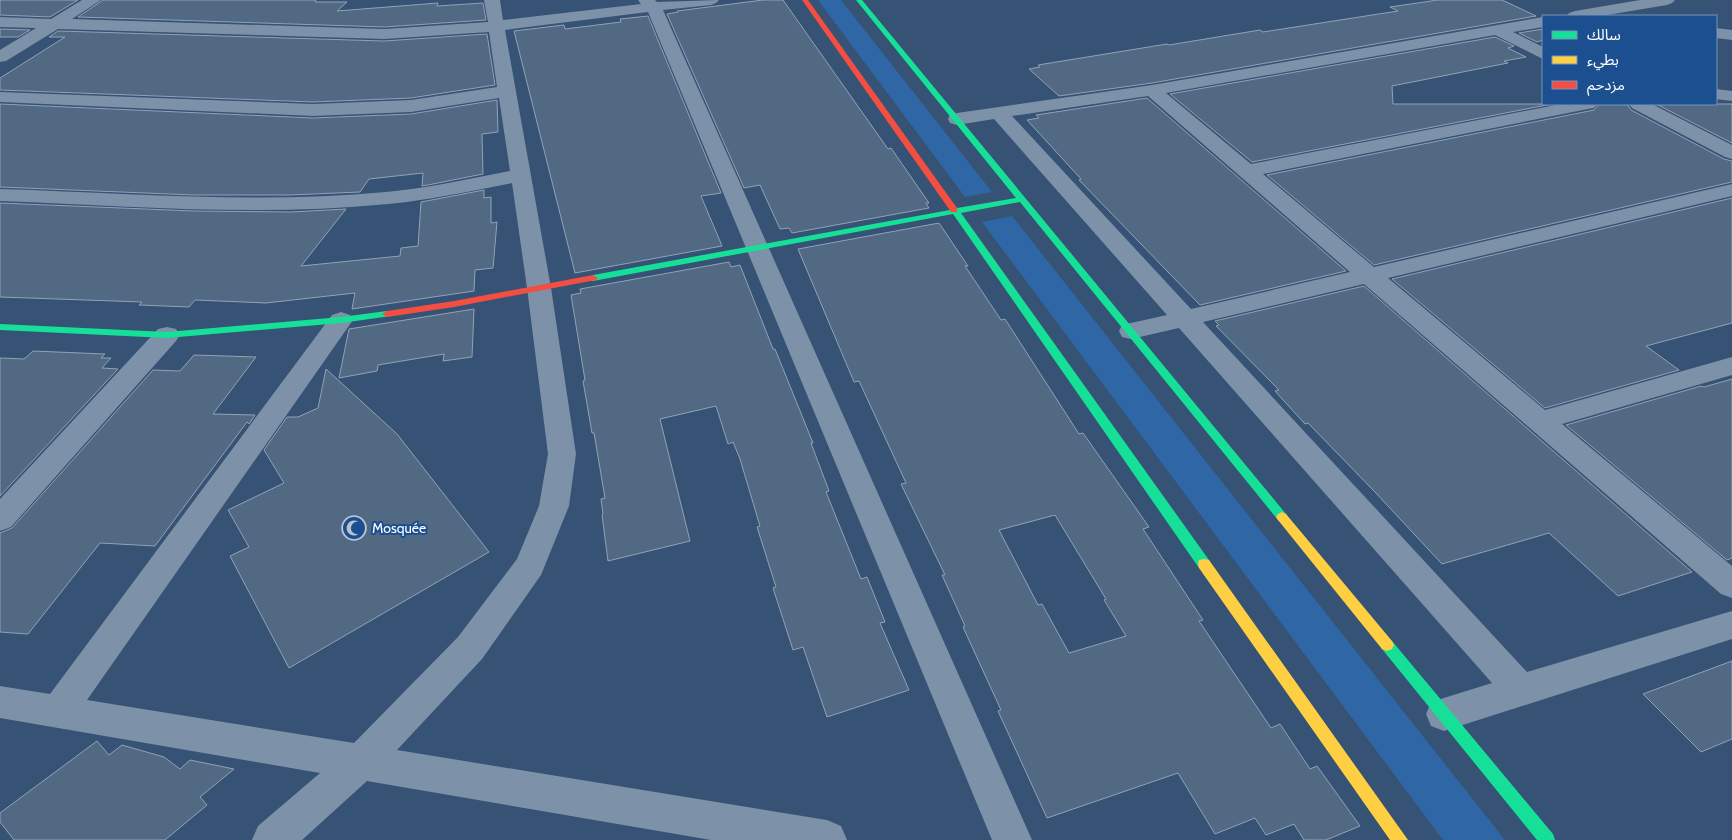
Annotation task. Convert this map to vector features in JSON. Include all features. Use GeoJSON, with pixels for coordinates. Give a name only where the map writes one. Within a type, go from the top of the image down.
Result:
{"type":"FeatureCollection","features":[{"type":"Feature","properties":{"kind":"street"},"geometry":{"type":"LineString","coordinates":[[0,57],[93,0]]}},
{"type":"Feature","properties":{"kind":"street"},"geometry":{"type":"LineString","coordinates":[[0,22],[384,34],[463,30],[495,13],[711,0]]}},
{"type":"Feature","properties":{"kind":"street"},"geometry":{"type":"LineString","coordinates":[[805,0],[1400,840]]}},
{"type":"Feature","properties":{"kind":"street"},"geometry":{"type":"LineString","coordinates":[[859,0],[1546,840]]}},
{"type":"Feature","properties":{"kind":"street"},"geometry":{"type":"LineString","coordinates":[[1581,15],[1667,0]]}},
{"type":"Feature","properties":{"kind":"street"},"geometry":{"type":"LineString","coordinates":[[650,4],[1012,840]]}},
{"type":"Feature","properties":{"kind":"street"},"geometry":{"type":"LineString","coordinates":[[272,840],[361,762],[470,648],[530,566],[554,506],[562,454],[539,288],[495,13]]}},
{"type":"Feature","properties":{"kind":"street"},"geometry":{"type":"LineString","coordinates":[[1594,13],[1607,15]]}},
{"type":"Feature","properties":{"kind":"street"},"geometry":{"type":"LineString","coordinates":[[956,119],[1152,90],[1542,22]]}},
{"type":"Feature","properties":{"kind":"street"},"geometry":{"type":"LineString","coordinates":[[1497,30],[1542,53]]}},
{"type":"Feature","properties":{"kind":"street"},"geometry":{"type":"LineString","coordinates":[[1717,32],[1732,35]]}},
{"type":"Feature","properties":{"kind":"street"},"geometry":{"type":"LineString","coordinates":[[1152,90],[1732,585]]}},
{"type":"Feature","properties":{"kind":"street"},"geometry":{"type":"LineString","coordinates":[[0,97],[313,110],[411,106],[508,92]]}},
{"type":"Feature","properties":{"kind":"street"},"geometry":{"type":"LineString","coordinates":[[1717,94],[1732,96]]}},
{"type":"Feature","properties":{"kind":"street"},"geometry":{"type":"LineString","coordinates":[[1248,171],[1583,105]]}},
{"type":"Feature","properties":{"kind":"street"},"geometry":{"type":"LineString","coordinates":[[1640,105],[1732,153]]}},
{"type":"Feature","properties":{"kind":"street"},"geometry":{"type":"LineString","coordinates":[[999,113],[1521,690]]}},
{"type":"Feature","properties":{"kind":"street"},"geometry":{"type":"LineString","coordinates":[[0,194],[238,203],[307,203],[387,198],[449,189],[521,175]]}},
{"type":"Feature","properties":{"kind":"street"},"geometry":{"type":"LineString","coordinates":[[1130,332],[1732,190]]}},
{"type":"Feature","properties":{"kind":"street"},"geometry":{"type":"LineString","coordinates":[[0,327],[168,335],[341,320],[454,304],[1022,199]]}},
{"type":"Feature","properties":{"kind":"street"},"geometry":{"type":"LineString","coordinates":[[58,712],[341,320]]}},
{"type":"Feature","properties":{"kind":"street"},"geometry":{"type":"LineString","coordinates":[[0,519],[168,335]]}},
{"type":"Feature","properties":{"kind":"street"},"geometry":{"type":"LineString","coordinates":[[1540,421],[1732,366]]}},
{"type":"Feature","properties":{"kind":"street"},"geometry":{"type":"LineString","coordinates":[[1444,714],[1732,625]]}},
{"type":"Feature","properties":{"kind":"street"},"geometry":{"type":"LineString","coordinates":[[0,702],[827,840]]}},
{"type":"Feature","properties":{"kind":"shaded area"},"geometry":{"type":"Polygon","coordinates":[[[818,0],[841,0],[992,192],[965,197],[818,0]]]}},
{"type":"Feature","properties":{"kind":"shaded area"},"geometry":{"type":"Polygon","coordinates":[[[1012,216],[1505,840],[1443,840],[982,222],[1012,216]]]}},
{"type":"Feature","properties":{"kind":"building"},"geometry":{"type":"Polygon","coordinates":[[[0,0],[78,0],[50,17],[0,15],[0,0]]]}},
{"type":"Feature","properties":{"kind":"building"},"geometry":{"type":"Polygon","coordinates":[[[103,0],[316,0],[315,2],[347,2],[337,11],[438,3],[437,6],[483,3],[486,20],[384,27],[78,17],[103,0]]]}},
{"type":"Feature","properties":{"kind":"building"},"geometry":{"type":"Polygon","coordinates":[[[763,0],[783,0],[888,149],[891,148],[929,203],[926,203],[929,208],[792,233],[789,228],[780,229],[760,185],[744,188],[667,14],[677,11],[763,0]]]}},
{"type":"Feature","properties":{"kind":"building"},"geometry":{"type":"Polygon","coordinates":[[[1438,0],[1502,0],[1536,16],[1152,83],[1059,96],[1029,69],[1040,67],[1038,65],[1167,44],[1260,30],[1263,32],[1398,11],[1390,7],[1438,0]]]}},
{"type":"Feature","properties":{"kind":"building"},"geometry":{"type":"Polygon","coordinates":[[[648,16],[721,193],[701,196],[722,246],[575,273],[514,31],[564,25],[565,29],[621,22],[620,19],[648,16]]]}},
{"type":"Feature","properties":{"kind":"building"},"geometry":{"type":"Polygon","coordinates":[[[0,29],[30,30],[18,37],[0,37],[0,29]]]}},
{"type":"Feature","properties":{"kind":"building"},"geometry":{"type":"Polygon","coordinates":[[[1542,29],[1542,40],[1537,42],[1519,33],[1542,29]]]}},
{"type":"Feature","properties":{"kind":"building"},"geometry":{"type":"Polygon","coordinates":[[[58,31],[384,41],[487,34],[495,85],[411,98],[313,102],[0,90],[0,78],[65,37],[49,37],[58,31]]]}},
{"type":"Feature","properties":{"kind":"building"},"geometry":{"type":"Polygon","coordinates":[[[1495,37],[1514,46],[1508,48],[1526,57],[1504,61],[1508,63],[1392,86],[1393,104],[1547,105],[1252,162],[1170,94],[1495,37]]]}},
{"type":"Feature","properties":{"kind":"building"},"geometry":{"type":"Polygon","coordinates":[[[1147,98],[1346,271],[1200,305],[1079,180],[1081,179],[1027,120],[1039,118],[1036,115],[1147,98]]]}},
{"type":"Feature","properties":{"kind":"building"},"geometry":{"type":"Polygon","coordinates":[[[497,100],[498,132],[482,134],[483,174],[422,186],[423,173],[369,179],[360,192],[290,195],[193,195],[0,187],[0,104],[313,118],[411,114],[497,100]]]}},
{"type":"Feature","properties":{"kind":"building"},"geometry":{"type":"Polygon","coordinates":[[[1732,104],[1732,143],[1658,105],[1732,104]]]}},
{"type":"Feature","properties":{"kind":"building"},"geometry":{"type":"Polygon","coordinates":[[[1598,105],[1628,105],[1631,110],[1724,159],[1732,161],[1732,182],[1374,265],[1267,175],[1594,110],[1598,105]]]}},
{"type":"Feature","properties":{"kind":"building"},"geometry":{"type":"Polygon","coordinates":[[[484,190],[484,198],[491,197],[491,223],[497,222],[493,268],[475,270],[474,291],[352,309],[355,293],[266,303],[195,300],[189,307],[139,305],[142,302],[0,297],[0,203],[194,211],[291,212],[346,209],[301,266],[400,256],[401,248],[418,246],[421,202],[484,190]]]}},
{"type":"Feature","properties":{"kind":"building"},"geometry":{"type":"Polygon","coordinates":[[[1732,198],[1732,323],[1646,346],[1679,370],[1545,408],[1392,279],[1732,198]]]}},
{"type":"Feature","properties":{"kind":"building"},"geometry":{"type":"Polygon","coordinates":[[[939,223],[968,266],[965,266],[1001,320],[1005,319],[1079,434],[1083,433],[1149,527],[1143,529],[1203,620],[1199,621],[1271,728],[1280,724],[1310,769],[1317,766],[1360,826],[1326,840],[1304,840],[1294,824],[1266,835],[1255,818],[1215,834],[1178,773],[1047,818],[998,711],[1001,710],[963,627],[965,626],[942,575],[945,575],[901,484],[906,483],[859,381],[854,382],[798,249],[939,223]],[[1055,515],[999,530],[1038,605],[1042,604],[1069,653],[1126,636],[1104,600],[1106,599],[1055,515]]]}},
{"type":"Feature","properties":{"kind":"building"},"geometry":{"type":"Polygon","coordinates":[[[729,262],[731,267],[740,265],[813,443],[811,443],[829,491],[826,492],[861,579],[867,577],[885,622],[880,623],[909,690],[827,717],[803,647],[793,650],[773,588],[776,587],[757,527],[760,526],[740,459],[733,442],[728,444],[716,406],[660,419],[690,541],[608,561],[601,499],[605,498],[583,381],[585,380],[571,295],[581,293],[580,289],[729,262]]]}},
{"type":"Feature","properties":{"kind":"building"},"geometry":{"type":"Polygon","coordinates":[[[1364,286],[1692,572],[1618,596],[1549,533],[1442,564],[1308,423],[1305,424],[1275,391],[1279,390],[1216,326],[1219,325],[1215,321],[1364,286]]]}},
{"type":"Feature","properties":{"kind":"building"},"geometry":{"type":"Polygon","coordinates":[[[474,309],[472,357],[443,361],[444,354],[378,365],[377,371],[339,378],[349,329],[474,309]]]}},
{"type":"Feature","properties":{"kind":"building"},"geometry":{"type":"Polygon","coordinates":[[[33,351],[105,354],[101,358],[111,358],[102,368],[118,369],[0,496],[0,358],[24,359],[33,351]]]}},
{"type":"Feature","properties":{"kind":"building"},"geometry":{"type":"Polygon","coordinates":[[[194,355],[256,357],[213,414],[255,415],[249,424],[247,422],[155,546],[100,543],[28,634],[0,632],[0,533],[12,528],[153,370],[180,371],[194,355]]]}},
{"type":"Feature","properties":{"kind":"building","name":"Mosquée"},"geometry":{"type":"Polygon","coordinates":[[[326,369],[397,434],[489,552],[289,668],[230,556],[249,547],[228,510],[284,483],[264,450],[287,417],[298,417],[318,408],[326,369]]]}},
{"type":"Feature","properties":{"kind":"building"},"geometry":{"type":"Polygon","coordinates":[[[1732,379],[1732,558],[1727,560],[1566,425],[1701,386],[1704,387],[1732,379]]]}},
{"type":"Feature","properties":{"kind":"building"},"geometry":{"type":"Polygon","coordinates":[[[1732,661],[1732,739],[1701,752],[1643,694],[1732,661]]]}},
{"type":"Feature","properties":{"kind":"building"},"geometry":{"type":"Polygon","coordinates":[[[97,741],[109,755],[122,745],[164,757],[180,769],[190,760],[234,769],[200,797],[207,805],[165,840],[14,840],[0,822],[0,813],[97,741]]]}},
{"type":"Feature","properties":{"kind":"traffic: fast"},"geometry":{"type":"LineString","coordinates":[[859,0],[1282,517]]}},
{"type":"Feature","properties":{"kind":"traffic: fast"},"geometry":{"type":"LineString","coordinates":[[593,278],[1022,199]]}},
{"type":"Feature","properties":{"kind":"traffic: fast"},"geometry":{"type":"LineString","coordinates":[[954,210],[1204,564]]}},
{"type":"Feature","properties":{"kind":"traffic: fast"},"geometry":{"type":"LineString","coordinates":[[0,327],[167,335],[341,320],[387,314]]}},
{"type":"Feature","properties":{"kind":"traffic: fast"},"geometry":{"type":"LineString","coordinates":[[1387,645],[1547,840]]}},
{"type":"Feature","properties":{"kind":"traffic: slow"},"geometry":{"type":"LineString","coordinates":[[1282,517],[1387,645]]}},
{"type":"Feature","properties":{"kind":"traffic: slow"},"geometry":{"type":"LineString","coordinates":[[1204,564],[1400,840]]}},
{"type":"Feature","properties":{"kind":"traffic: jam"},"geometry":{"type":"LineString","coordinates":[[805,0],[954,210]]}},
{"type":"Feature","properties":{"kind":"traffic: jam"},"geometry":{"type":"LineString","coordinates":[[387,314],[454,304],[593,278]]}},
{"type":"Feature","properties":{"kind":"place","name":"Mosquée"},"geometry":{"type":"Point","coordinates":[354,528]}}]}
